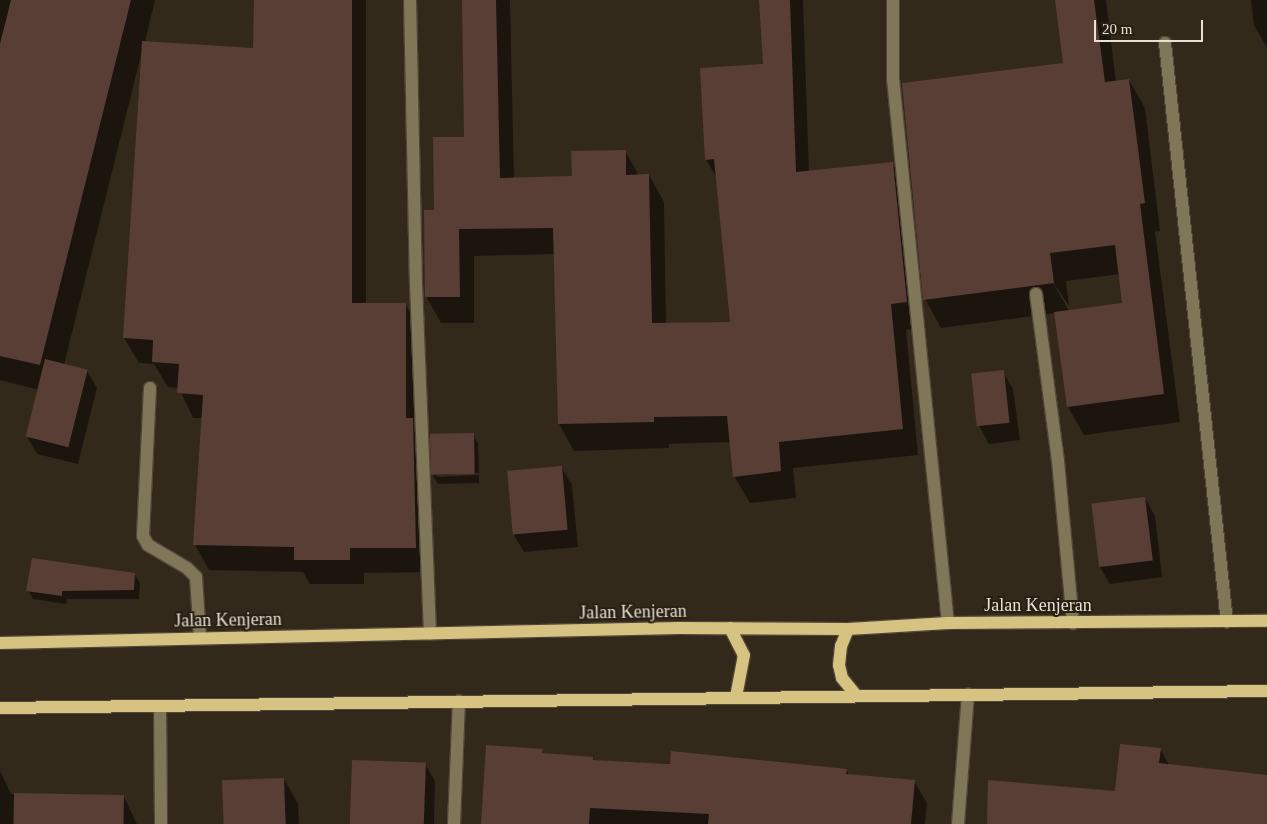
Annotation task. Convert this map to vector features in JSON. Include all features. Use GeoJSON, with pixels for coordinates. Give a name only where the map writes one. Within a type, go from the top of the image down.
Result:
{"type":"FeatureCollection","features":[{"type":"Feature","properties":{"kind":"main road","name":"Jalan Kenjeran"},"geometry":{"type":"LineString","coordinates":[[0,643],[730,628],[848,629],[948,623],[1267,621]]}},
{"type":"Feature","properties":{"kind":"main road"},"geometry":{"type":"LineString","coordinates":[[730,628],[744,655],[736,697]]}},
{"type":"Feature","properties":{"kind":"main road"},"geometry":{"type":"LineString","coordinates":[[848,629],[841,646],[839,665],[842,678],[856,696]]}},
{"type":"Feature","properties":{"kind":"main road"},"geometry":{"type":"LineString","coordinates":[[0,708],[1267,691]]}},
{"type":"Feature","properties":{"kind":"street"},"geometry":{"type":"LineString","coordinates":[[410,0],[416,284],[430,634]]}},
{"type":"Feature","properties":{"kind":"street"},"geometry":{"type":"LineString","coordinates":[[893,0],[893,79],[948,623]]}},
{"type":"Feature","properties":{"kind":"street"},"geometry":{"type":"LineString","coordinates":[[1165,42],[1227,622]]}},
{"type":"Feature","properties":{"kind":"street"},"geometry":{"type":"LineString","coordinates":[[1036,294],[1058,461],[1073,623]]}},
{"type":"Feature","properties":{"kind":"street"},"geometry":{"type":"LineString","coordinates":[[150,388],[143,536],[148,545],[196,577],[200,638]]}},
{"type":"Feature","properties":{"kind":"street"},"geometry":{"type":"LineString","coordinates":[[958,824],[968,694]]}},
{"type":"Feature","properties":{"kind":"street"},"geometry":{"type":"LineString","coordinates":[[454,824],[459,701]]}},
{"type":"Feature","properties":{"kind":"street"},"geometry":{"type":"LineString","coordinates":[[160,706],[161,824]]}},
{"type":"Feature","properties":{"kind":"building"},"geometry":{"type":"Polygon","coordinates":[[[11,0],[131,0],[40,365],[0,356],[0,44],[11,0]]]}},
{"type":"Feature","properties":{"kind":"building"},"geometry":{"type":"Polygon","coordinates":[[[254,0],[352,0],[352,303],[406,303],[406,418],[413,418],[416,548],[350,548],[350,560],[294,560],[294,547],[193,545],[203,395],[177,393],[179,364],[152,362],[153,340],[123,338],[142,41],[253,48],[254,0]]]}},
{"type":"Feature","properties":{"kind":"building"},"geometry":{"type":"Polygon","coordinates":[[[462,0],[496,0],[500,178],[572,176],[571,151],[626,150],[626,175],[649,174],[652,323],[730,322],[714,159],[705,160],[700,68],[763,64],[759,0],[790,0],[796,172],[893,162],[907,302],[891,304],[903,429],[779,442],[781,471],[733,477],[727,416],[654,417],[654,422],[558,424],[553,228],[459,229],[460,297],[425,297],[424,210],[434,210],[433,137],[464,137],[462,0]]]}},
{"type":"Feature","properties":{"kind":"building"},"geometry":{"type":"Polygon","coordinates":[[[1055,0],[1094,0],[1105,82],[1129,79],[1145,203],[1140,204],[1164,394],[1067,407],[1054,312],[1122,303],[1115,245],[1050,253],[1054,283],[923,300],[902,83],[1063,63],[1055,0]]]}},
{"type":"Feature","properties":{"kind":"building"},"geometry":{"type":"Polygon","coordinates":[[[45,359],[88,370],[68,447],[26,437],[45,359]]]}},
{"type":"Feature","properties":{"kind":"building"},"geometry":{"type":"Polygon","coordinates":[[[1004,370],[1010,423],[977,426],[971,373],[1004,370]]]}},
{"type":"Feature","properties":{"kind":"building"},"geometry":{"type":"Polygon","coordinates":[[[474,433],[475,474],[431,475],[430,434],[474,433]]]}},
{"type":"Feature","properties":{"kind":"building"},"geometry":{"type":"Polygon","coordinates":[[[562,466],[568,530],[513,535],[507,471],[562,466]]]}},
{"type":"Feature","properties":{"kind":"building"},"geometry":{"type":"Polygon","coordinates":[[[1145,497],[1153,561],[1099,567],[1091,504],[1145,497]]]}},
{"type":"Feature","properties":{"kind":"building"},"geometry":{"type":"Polygon","coordinates":[[[32,558],[135,573],[134,590],[62,591],[62,596],[26,591],[32,558]]]}},
{"type":"Feature","properties":{"kind":"building"},"geometry":{"type":"Polygon","coordinates":[[[1120,744],[1161,748],[1159,763],[1267,775],[1267,824],[987,824],[988,780],[1115,791],[1120,744]]]}},
{"type":"Feature","properties":{"kind":"building"},"geometry":{"type":"Polygon","coordinates":[[[486,745],[543,749],[542,753],[593,757],[593,760],[670,764],[671,751],[847,769],[846,774],[915,780],[911,824],[708,824],[709,814],[590,808],[589,824],[481,824],[486,745]]]}},
{"type":"Feature","properties":{"kind":"building"},"geometry":{"type":"Polygon","coordinates":[[[352,760],[426,763],[424,824],[350,824],[352,760]]]}},
{"type":"Feature","properties":{"kind":"building"},"geometry":{"type":"Polygon","coordinates":[[[284,778],[286,824],[224,824],[222,780],[284,778]]]}},
{"type":"Feature","properties":{"kind":"building"},"geometry":{"type":"Polygon","coordinates":[[[14,793],[124,795],[123,824],[13,824],[14,793]]]}}]}
